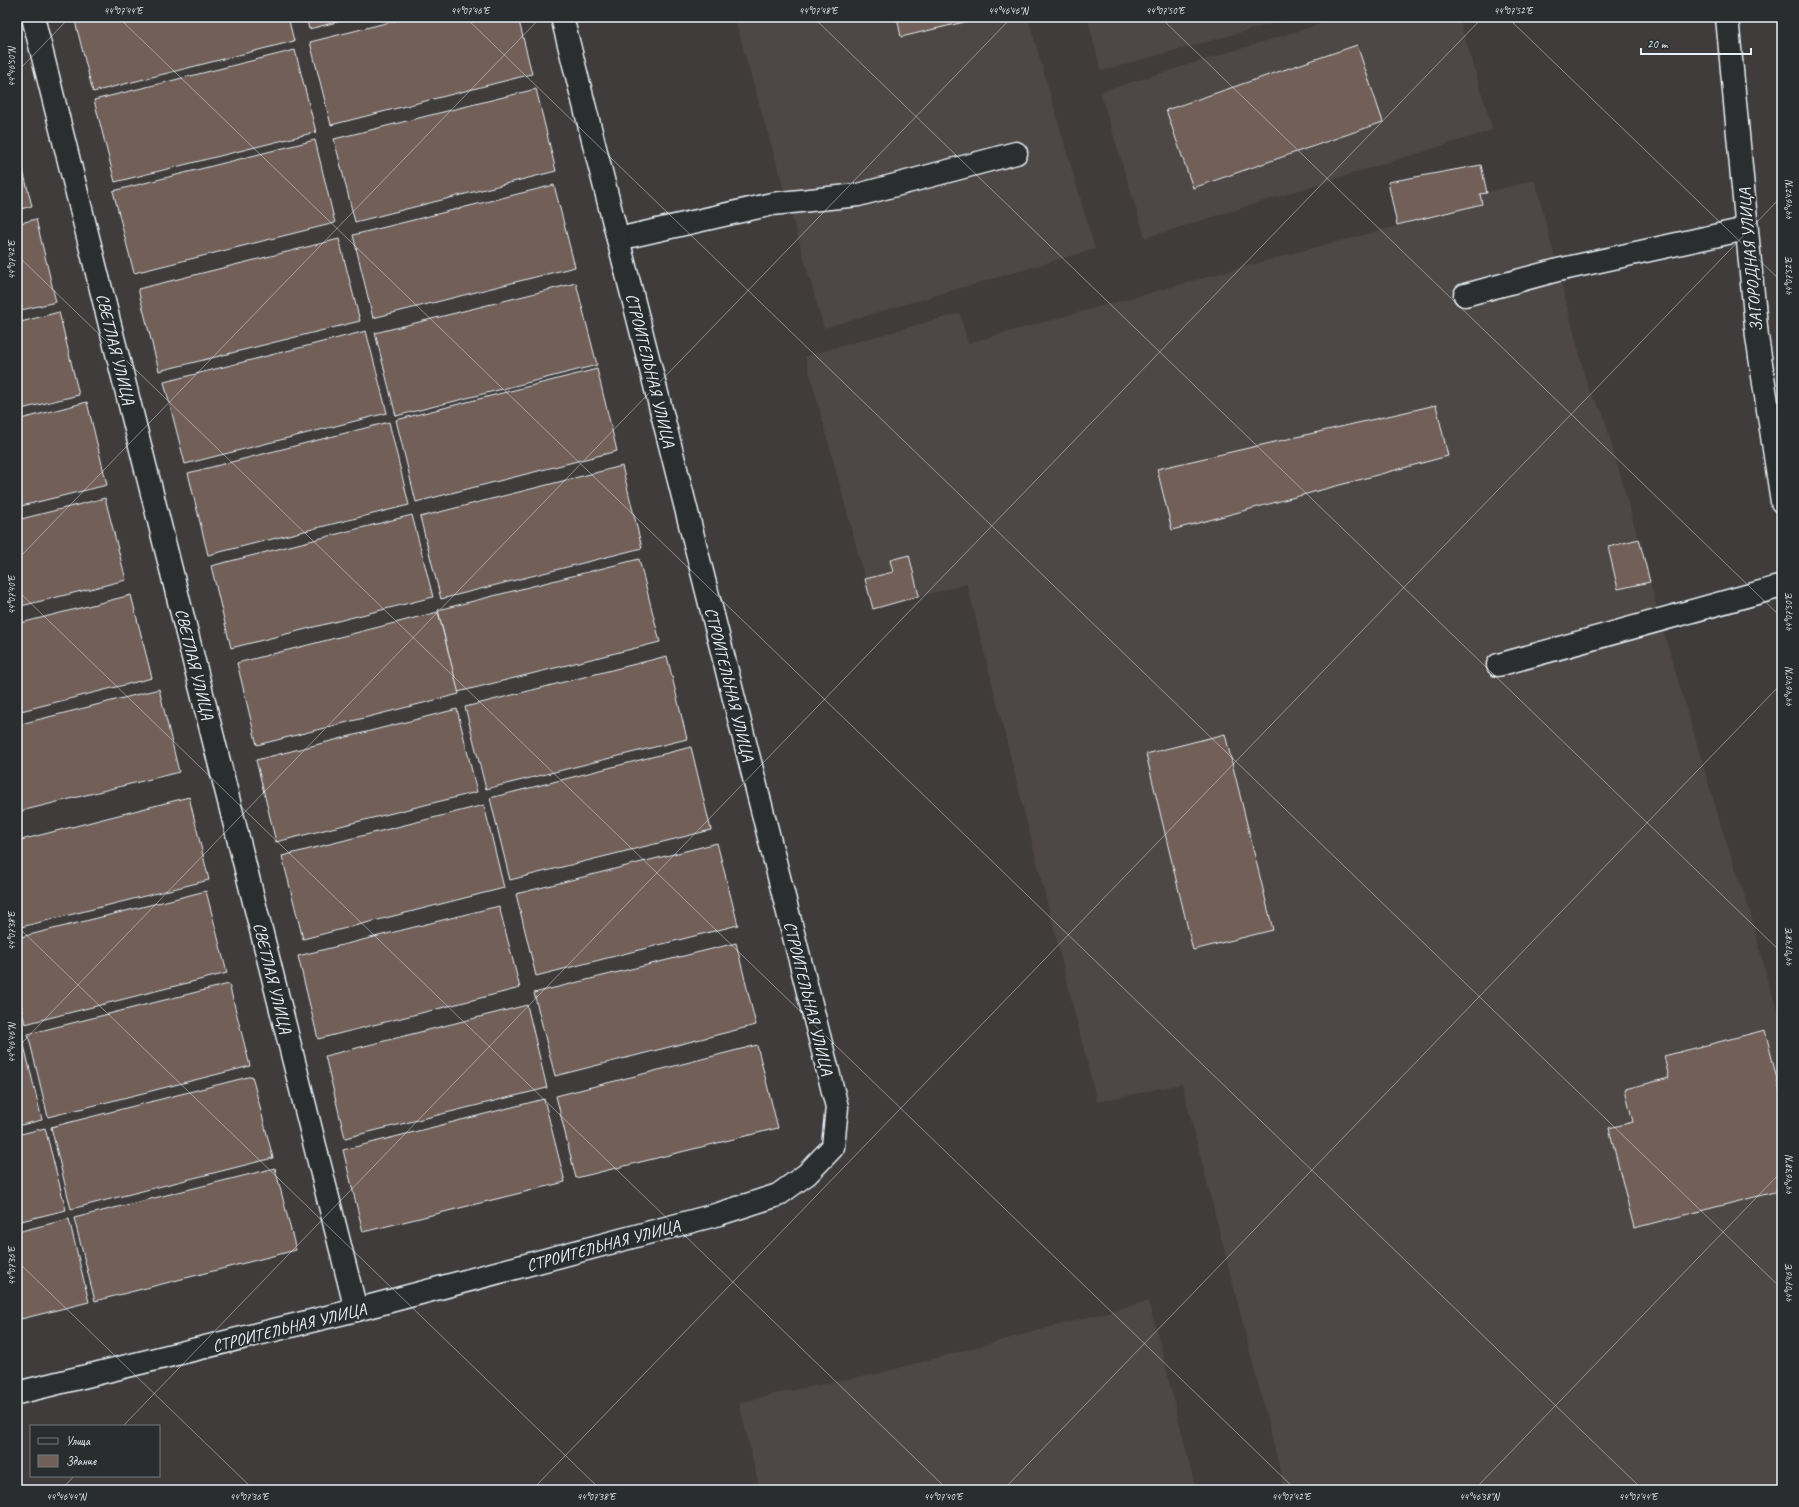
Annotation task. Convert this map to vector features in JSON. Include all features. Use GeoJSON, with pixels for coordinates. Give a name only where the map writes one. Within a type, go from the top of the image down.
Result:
{"type":"FeatureCollection","features":[{"type":"Feature","properties":{"kind":"street","name":"СВЕТЛАЯ УЛИЦА"},"geometry":{"type":"LineString","coordinates":[[33,17],[356,1310]]}},
{"type":"Feature","properties":{"kind":"street","name":"СТРОИТЕЛЬНАЯ УЛИЦА"},"geometry":{"type":"LineString","coordinates":[[17,1393],[356,1310],[719,1214],[778,1195],[807,1174],[833,1147],[837,1107],[562,17]]}},
{"type":"Feature","properties":{"kind":"street","name":"ЗАГОРОДНАЯ УЛИЦА"},"geometry":{"type":"LineString","coordinates":[[1727,17],[1757,337],[1782,502]]}},
{"type":"Feature","properties":{"kind":"street"},"geometry":{"type":"LineString","coordinates":[[618,239],[772,204],[858,195],[1016,153]]}},
{"type":"Feature","properties":{"kind":"street"},"geometry":{"type":"LineString","coordinates":[[1465,295],[1558,270],[1746,229]]}},
{"type":"Feature","properties":{"kind":"street"},"geometry":{"type":"LineString","coordinates":[[1498,665],[1782,586]]}},
{"type":"Feature","properties":{"kind":"shaded area"},"geometry":{"type":"Polygon","coordinates":[[[734,17],[1028,17],[1095,249],[824,328],[734,17]]]}},
{"type":"Feature","properties":{"kind":"shaded area"},"geometry":{"type":"Polygon","coordinates":[[[1087,17],[1297,17],[1101,71],[1087,17]]]}},
{"type":"Feature","properties":{"kind":"shaded area"},"geometry":{"type":"Polygon","coordinates":[[[1343,17],[1459,17],[1493,130],[1145,238],[1100,92],[1343,17]]]}},
{"type":"Feature","properties":{"kind":"shaded area"},"geometry":{"type":"Polygon","coordinates":[[[1535,180],[1589,391],[1603,413],[1665,636],[1721,825],[1752,918],[1769,986],[1782,1020],[1782,1490],[1285,1490],[1182,1084],[1097,1102],[967,584],[873,609],[805,356],[960,313],[968,343],[1301,251],[1482,204],[1480,194],[1535,180]]]}},
{"type":"Feature","properties":{"kind":"shaded area"},"geometry":{"type":"Polygon","coordinates":[[[1148,1301],[1159,1339],[1196,1490],[760,1490],[739,1403],[787,1391],[876,1374],[1148,1301]]]}},
{"type":"Feature","properties":{"kind":"building"},"geometry":{"type":"Polygon","coordinates":[[[74,17],[288,17],[294,41],[93,92],[74,17]]]}},
{"type":"Feature","properties":{"kind":"building"},"geometry":{"type":"Polygon","coordinates":[[[306,17],[357,17],[309,29],[306,17]]]}},
{"type":"Feature","properties":{"kind":"building"},"geometry":{"type":"Polygon","coordinates":[[[410,17],[518,17],[532,74],[331,125],[310,42],[410,17]]]}},
{"type":"Feature","properties":{"kind":"building"},"geometry":{"type":"Polygon","coordinates":[[[897,17],[981,17],[981,18],[901,37],[897,17]]]}},
{"type":"Feature","properties":{"kind":"building"},"geometry":{"type":"Polygon","coordinates":[[[1357,45],[1383,122],[1193,188],[1166,110],[1357,45]]]}},
{"type":"Feature","properties":{"kind":"building"},"geometry":{"type":"Polygon","coordinates":[[[295,50],[316,132],[115,182],[94,100],[295,50]]]}},
{"type":"Feature","properties":{"kind":"building"},"geometry":{"type":"Polygon","coordinates":[[[536,89],[556,171],[355,222],[334,139],[536,89]]]}},
{"type":"Feature","properties":{"kind":"building"},"geometry":{"type":"Polygon","coordinates":[[[315,140],[335,223],[134,273],[113,191],[315,140]]]}},
{"type":"Feature","properties":{"kind":"building"},"geometry":{"type":"Polygon","coordinates":[[[17,147],[32,206],[17,210],[17,147]]]}},
{"type":"Feature","properties":{"kind":"building"},"geometry":{"type":"Polygon","coordinates":[[[1481,165],[1487,193],[1480,194],[1482,204],[1397,225],[1388,182],[1481,165]]]}},
{"type":"Feature","properties":{"kind":"building"},"geometry":{"type":"Polygon","coordinates":[[[554,185],[575,267],[373,318],[353,235],[554,185]]]}},
{"type":"Feature","properties":{"kind":"building"},"geometry":{"type":"Polygon","coordinates":[[[36,219],[56,302],[17,311],[17,224],[36,219]]]}},
{"type":"Feature","properties":{"kind":"building"},"geometry":{"type":"Polygon","coordinates":[[[339,239],[360,321],[159,371],[138,289],[339,239]]]}},
{"type":"Feature","properties":{"kind":"building"},"geometry":{"type":"Polygon","coordinates":[[[576,283],[597,365],[396,416],[375,333],[576,283]]]}},
{"type":"Feature","properties":{"kind":"building"},"geometry":{"type":"Polygon","coordinates":[[[59,312],[79,395],[17,410],[17,323],[59,312]]]}},
{"type":"Feature","properties":{"kind":"building"},"geometry":{"type":"Polygon","coordinates":[[[366,331],[387,413],[185,464],[164,382],[366,331]]]}},
{"type":"Feature","properties":{"kind":"building"},"geometry":{"type":"Polygon","coordinates":[[[597,369],[617,451],[416,502],[396,420],[597,369]]]}},
{"type":"Feature","properties":{"kind":"building"},"geometry":{"type":"Polygon","coordinates":[[[87,402],[107,485],[17,507],[17,420],[87,402]]]}},
{"type":"Feature","properties":{"kind":"building"},"geometry":{"type":"Polygon","coordinates":[[[1436,405],[1448,456],[1172,530],[1157,469],[1436,405]]]}},
{"type":"Feature","properties":{"kind":"building"},"geometry":{"type":"Polygon","coordinates":[[[389,422],[409,505],[208,555],[188,473],[389,422]]]}},
{"type":"Feature","properties":{"kind":"building"},"geometry":{"type":"Polygon","coordinates":[[[622,466],[642,548],[441,599],[420,517],[622,466]]]}},
{"type":"Feature","properties":{"kind":"building"},"geometry":{"type":"Polygon","coordinates":[[[105,498],[126,580],[17,607],[17,520],[105,498]]]}},
{"type":"Feature","properties":{"kind":"building"},"geometry":{"type":"Polygon","coordinates":[[[412,515],[433,597],[231,648],[211,566],[412,515]]]}},
{"type":"Feature","properties":{"kind":"building"},"geometry":{"type":"Polygon","coordinates":[[[1639,539],[1650,582],[1618,589],[1608,547],[1639,539]]]}},
{"type":"Feature","properties":{"kind":"building"},"geometry":{"type":"Polygon","coordinates":[[[909,555],[919,596],[873,609],[865,579],[893,572],[890,560],[909,555]]]}},
{"type":"Feature","properties":{"kind":"building"},"geometry":{"type":"Polygon","coordinates":[[[639,559],[660,642],[458,692],[438,610],[639,559]]]}},
{"type":"Feature","properties":{"kind":"building"},"geometry":{"type":"Polygon","coordinates":[[[131,595],[152,678],[17,712],[17,624],[131,595]]]}},
{"type":"Feature","properties":{"kind":"building"},"geometry":{"type":"Polygon","coordinates":[[[438,612],[459,694],[257,745],[237,663],[438,612]]]}},
{"type":"Feature","properties":{"kind":"building"},"geometry":{"type":"Polygon","coordinates":[[[667,656],[687,739],[486,789],[465,707],[667,656]]]}},
{"type":"Feature","properties":{"kind":"building"},"geometry":{"type":"Polygon","coordinates":[[[159,689],[179,772],[17,812],[17,725],[159,689]]]}},
{"type":"Feature","properties":{"kind":"building"},"geometry":{"type":"Polygon","coordinates":[[[457,709],[477,792],[276,842],[256,760],[457,709]]]}},
{"type":"Feature","properties":{"kind":"building"},"geometry":{"type":"Polygon","coordinates":[[[1225,734],[1273,930],[1193,950],[1146,754],[1225,734]]]}},
{"type":"Feature","properties":{"kind":"building"},"geometry":{"type":"Polygon","coordinates":[[[691,747],[711,830],[510,880],[490,798],[691,747]]]}},
{"type":"Feature","properties":{"kind":"building"},"geometry":{"type":"Polygon","coordinates":[[[189,797],[209,880],[17,928],[17,841],[189,797]]]}},
{"type":"Feature","properties":{"kind":"building"},"geometry":{"type":"Polygon","coordinates":[[[484,805],[504,888],[303,939],[282,856],[484,805]]]}},
{"type":"Feature","properties":{"kind":"building"},"geometry":{"type":"Polygon","coordinates":[[[717,843],[738,925],[536,976],[516,894],[717,843]]]}},
{"type":"Feature","properties":{"kind":"building"},"geometry":{"type":"Polygon","coordinates":[[[206,891],[227,973],[25,1024],[17,991],[17,938],[206,891]]]}},
{"type":"Feature","properties":{"kind":"building"},"geometry":{"type":"Polygon","coordinates":[[[499,906],[520,988],[318,1039],[298,956],[499,906]]]}},
{"type":"Feature","properties":{"kind":"building"},"geometry":{"type":"Polygon","coordinates":[[[736,943],[756,1025],[555,1076],[534,993],[736,943]]]}},
{"type":"Feature","properties":{"kind":"building"},"geometry":{"type":"Polygon","coordinates":[[[229,984],[250,1066],[48,1117],[28,1034],[229,984]]]}},
{"type":"Feature","properties":{"kind":"building"},"geometry":{"type":"Polygon","coordinates":[[[17,1005],[22,1027],[17,1028],[17,1005]]]}},
{"type":"Feature","properties":{"kind":"building"},"geometry":{"type":"Polygon","coordinates":[[[527,1005],[547,1088],[345,1138],[325,1056],[527,1005]]]}},
{"type":"Feature","properties":{"kind":"building"},"geometry":{"type":"Polygon","coordinates":[[[1765,1030],[1782,1100],[1782,1190],[1634,1228],[1609,1128],[1633,1122],[1625,1089],[1669,1078],[1664,1056],[1765,1030]]]}},
{"type":"Feature","properties":{"kind":"building"},"geometry":{"type":"Polygon","coordinates":[[[22,1037],[42,1120],[17,1126],[17,1038],[22,1037]]]}},
{"type":"Feature","properties":{"kind":"building"},"geometry":{"type":"Polygon","coordinates":[[[757,1045],[778,1128],[576,1178],[556,1096],[757,1045]]]}},
{"type":"Feature","properties":{"kind":"building"},"geometry":{"type":"Polygon","coordinates":[[[252,1076],[273,1158],[71,1209],[51,1127],[252,1076]]]}},
{"type":"Feature","properties":{"kind":"building"},"geometry":{"type":"Polygon","coordinates":[[[544,1099],[565,1182],[363,1232],[343,1150],[544,1099]]]}},
{"type":"Feature","properties":{"kind":"building"},"geometry":{"type":"Polygon","coordinates":[[[45,1128],[66,1210],[17,1222],[17,1135],[45,1128]]]}},
{"type":"Feature","properties":{"kind":"building"},"geometry":{"type":"Polygon","coordinates":[[[275,1168],[296,1250],[95,1301],[74,1218],[275,1168]]]}},
{"type":"Feature","properties":{"kind":"building"},"geometry":{"type":"Polygon","coordinates":[[[69,1219],[89,1302],[17,1320],[17,1232],[69,1219]]]}}]}
